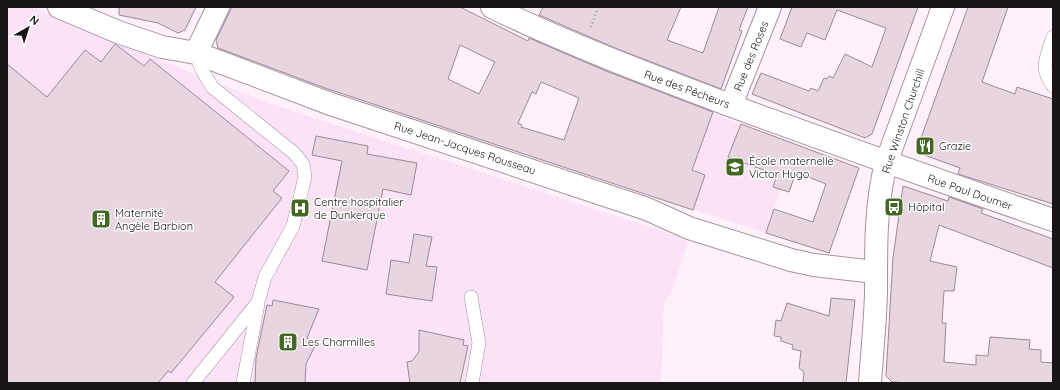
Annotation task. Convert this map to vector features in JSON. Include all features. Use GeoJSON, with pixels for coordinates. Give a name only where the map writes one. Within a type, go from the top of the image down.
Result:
{"type":"FeatureCollection","features":[{"type":"Feature","properties":{"kind":"street","name":"Rue Jean-Jacques Rousseau"},"geometry":{"type":"LineString","coordinates":[[59,7],[118,32],[162,47],[196,53],[328,103],[647,208],[689,228],[802,262],[875,272]]}},
{"type":"Feature","properties":{"kind":"street"},"geometry":{"type":"LineString","coordinates":[[196,53],[218,7]]}},
{"type":"Feature","properties":{"kind":"street","name":"Rue des Pêcheurs"},"geometry":{"type":"LineString","coordinates":[[492,7],[524,14],[621,64],[886,163]]}},
{"type":"Feature","properties":{"kind":"street","name":"Rue des Roses"},"geometry":{"type":"LineString","coordinates":[[731,105],[770,7]]}},
{"type":"Feature","properties":{"kind":"street","name":"Rue Winston Churchill"},"geometry":{"type":"LineString","coordinates":[[870,383],[875,306],[878,208],[881,183],[886,163],[944,7]]}},
{"type":"Feature","properties":{"kind":"street","name":"Rue Paul Doumer"},"geometry":{"type":"LineString","coordinates":[[886,163],[1053,220]]}},
{"type":"Feature","properties":{"kind":"lane"},"geometry":{"type":"LineString","coordinates":[[1053,37],[1044,67],[1045,73],[1053,86]]}},
{"type":"Feature","properties":{"kind":"lane"},"geometry":{"type":"LineString","coordinates":[[196,53],[202,70],[212,87],[294,153],[303,164],[305,170],[293,226],[265,277],[258,302],[242,383]]}},
{"type":"Feature","properties":{"kind":"lane"},"geometry":{"type":"LineString","coordinates":[[471,297],[479,343],[472,383]]}},
{"type":"Feature","properties":{"kind":"lane"},"geometry":{"type":"LineString","coordinates":[[193,383],[258,302]]}},
{"type":"Feature","properties":{"kind":"shaded area","name":"Centre hospitalier de Dunkerque"},"geometry":{"type":"Polygon","coordinates":[[[7,7],[34,7],[70,24],[262,101],[674,235],[688,242],[672,292],[664,302],[661,383],[7,383],[7,7]]]}},
{"type":"Feature","properties":{"kind":"shaded area","name":"École maternelle Victor Hugo"},"geometry":{"type":"Polygon","coordinates":[[[695,107],[795,144],[766,233],[670,202],[695,107]]]}},
{"type":"Feature","properties":{"kind":"building"},"geometry":{"type":"Polygon","coordinates":[[[119,7],[196,7],[185,30],[178,33],[158,23],[119,15],[119,7]]]}},
{"type":"Feature","properties":{"kind":"building"},"geometry":{"type":"Polygon","coordinates":[[[232,7],[460,7],[528,41],[529,38],[606,71],[713,112],[692,170],[705,175],[693,210],[325,88],[218,48],[216,40],[232,7]],[[460,45],[448,79],[479,94],[495,62],[460,45]],[[541,82],[536,94],[532,92],[518,123],[522,125],[521,127],[564,140],[579,98],[541,82]]]}},
{"type":"Feature","properties":{"kind":"building"},"geometry":{"type":"Polygon","coordinates":[[[543,7],[681,7],[667,40],[703,53],[719,7],[748,7],[739,30],[742,31],[721,89],[615,48],[539,15],[543,7]]]}},
{"type":"Feature","properties":{"kind":"building"},"geometry":{"type":"Polygon","coordinates":[[[792,7],[918,7],[872,134],[865,138],[752,94],[761,73],[809,91],[811,88],[818,91],[824,78],[827,79],[829,76],[833,78],[845,54],[872,67],[886,28],[837,10],[825,40],[807,33],[801,47],[780,39],[792,7]]]}},
{"type":"Feature","properties":{"kind":"building"},"geometry":{"type":"Polygon","coordinates":[[[968,7],[1008,7],[982,82],[1015,94],[1017,87],[1053,99],[1053,204],[958,174],[960,168],[916,152],[968,7]]]}},
{"type":"Feature","properties":{"kind":"building"},"geometry":{"type":"Polygon","coordinates":[[[115,44],[144,66],[150,59],[289,171],[273,191],[282,198],[215,282],[234,297],[171,373],[168,371],[158,383],[7,383],[7,64],[47,97],[85,50],[101,62],[115,44]]]}},
{"type":"Feature","properties":{"kind":"building"},"geometry":{"type":"Polygon","coordinates":[[[741,124],[859,168],[829,253],[766,233],[774,209],[813,222],[826,184],[796,172],[789,192],[773,187],[777,175],[728,157],[741,124]]]}},
{"type":"Feature","properties":{"kind":"building"},"geometry":{"type":"Polygon","coordinates":[[[316,136],[368,146],[367,154],[417,163],[411,195],[383,189],[367,270],[322,261],[342,161],[312,155],[316,136]]]}},
{"type":"Feature","properties":{"kind":"building"},"geometry":{"type":"Polygon","coordinates":[[[903,186],[948,201],[949,197],[983,209],[981,213],[1053,239],[1053,268],[939,225],[930,261],[957,267],[954,291],[944,291],[942,323],[946,323],[944,362],[976,365],[976,355],[988,356],[990,337],[1030,340],[1029,349],[1041,350],[1041,362],[1053,363],[1053,383],[911,383],[892,382],[886,376],[893,258],[903,186]]]}},
{"type":"Feature","properties":{"kind":"building"},"geometry":{"type":"Polygon","coordinates":[[[414,234],[432,237],[426,266],[437,267],[432,301],[386,294],[391,260],[409,263],[414,234]]]}},
{"type":"Feature","properties":{"kind":"building"},"geometry":{"type":"Polygon","coordinates":[[[831,298],[855,300],[846,383],[803,383],[804,372],[799,368],[801,351],[792,349],[793,345],[781,341],[781,337],[774,336],[776,320],[781,321],[787,303],[829,316],[831,298]]]}},
{"type":"Feature","properties":{"kind":"building","name":"Les Charmilles"},"geometry":{"type":"Polygon","coordinates":[[[273,300],[319,309],[307,338],[316,344],[306,364],[305,383],[255,383],[256,358],[267,305],[272,306],[273,300]]]}},
{"type":"Feature","properties":{"kind":"building"},"geometry":{"type":"Polygon","coordinates":[[[419,330],[464,340],[463,345],[468,346],[460,383],[410,383],[407,362],[412,361],[419,352],[419,330]]]}},
{"type":"Feature","properties":{"kind":"place","name":"Grazie"},"geometry":{"type":"Point","coordinates":[925,146]}},
{"type":"Feature","properties":{"kind":"place","name":"École maternelle Victor Hugo"},"geometry":{"type":"Point","coordinates":[735,167]}},
{"type":"Feature","properties":{"kind":"place","name":"Hôpital"},"geometry":{"type":"Point","coordinates":[894,207]}},
{"type":"Feature","properties":{"kind":"place","name":"Centre hospitalier de Dunkerque"},"geometry":{"type":"Point","coordinates":[300,208]}},
{"type":"Feature","properties":{"kind":"place","name":"Maternité Angèle Barbion"},"geometry":{"type":"Point","coordinates":[101,219]}},
{"type":"Feature","properties":{"kind":"place","name":"Les Charmilles"},"geometry":{"type":"Point","coordinates":[288,342]}}]}
